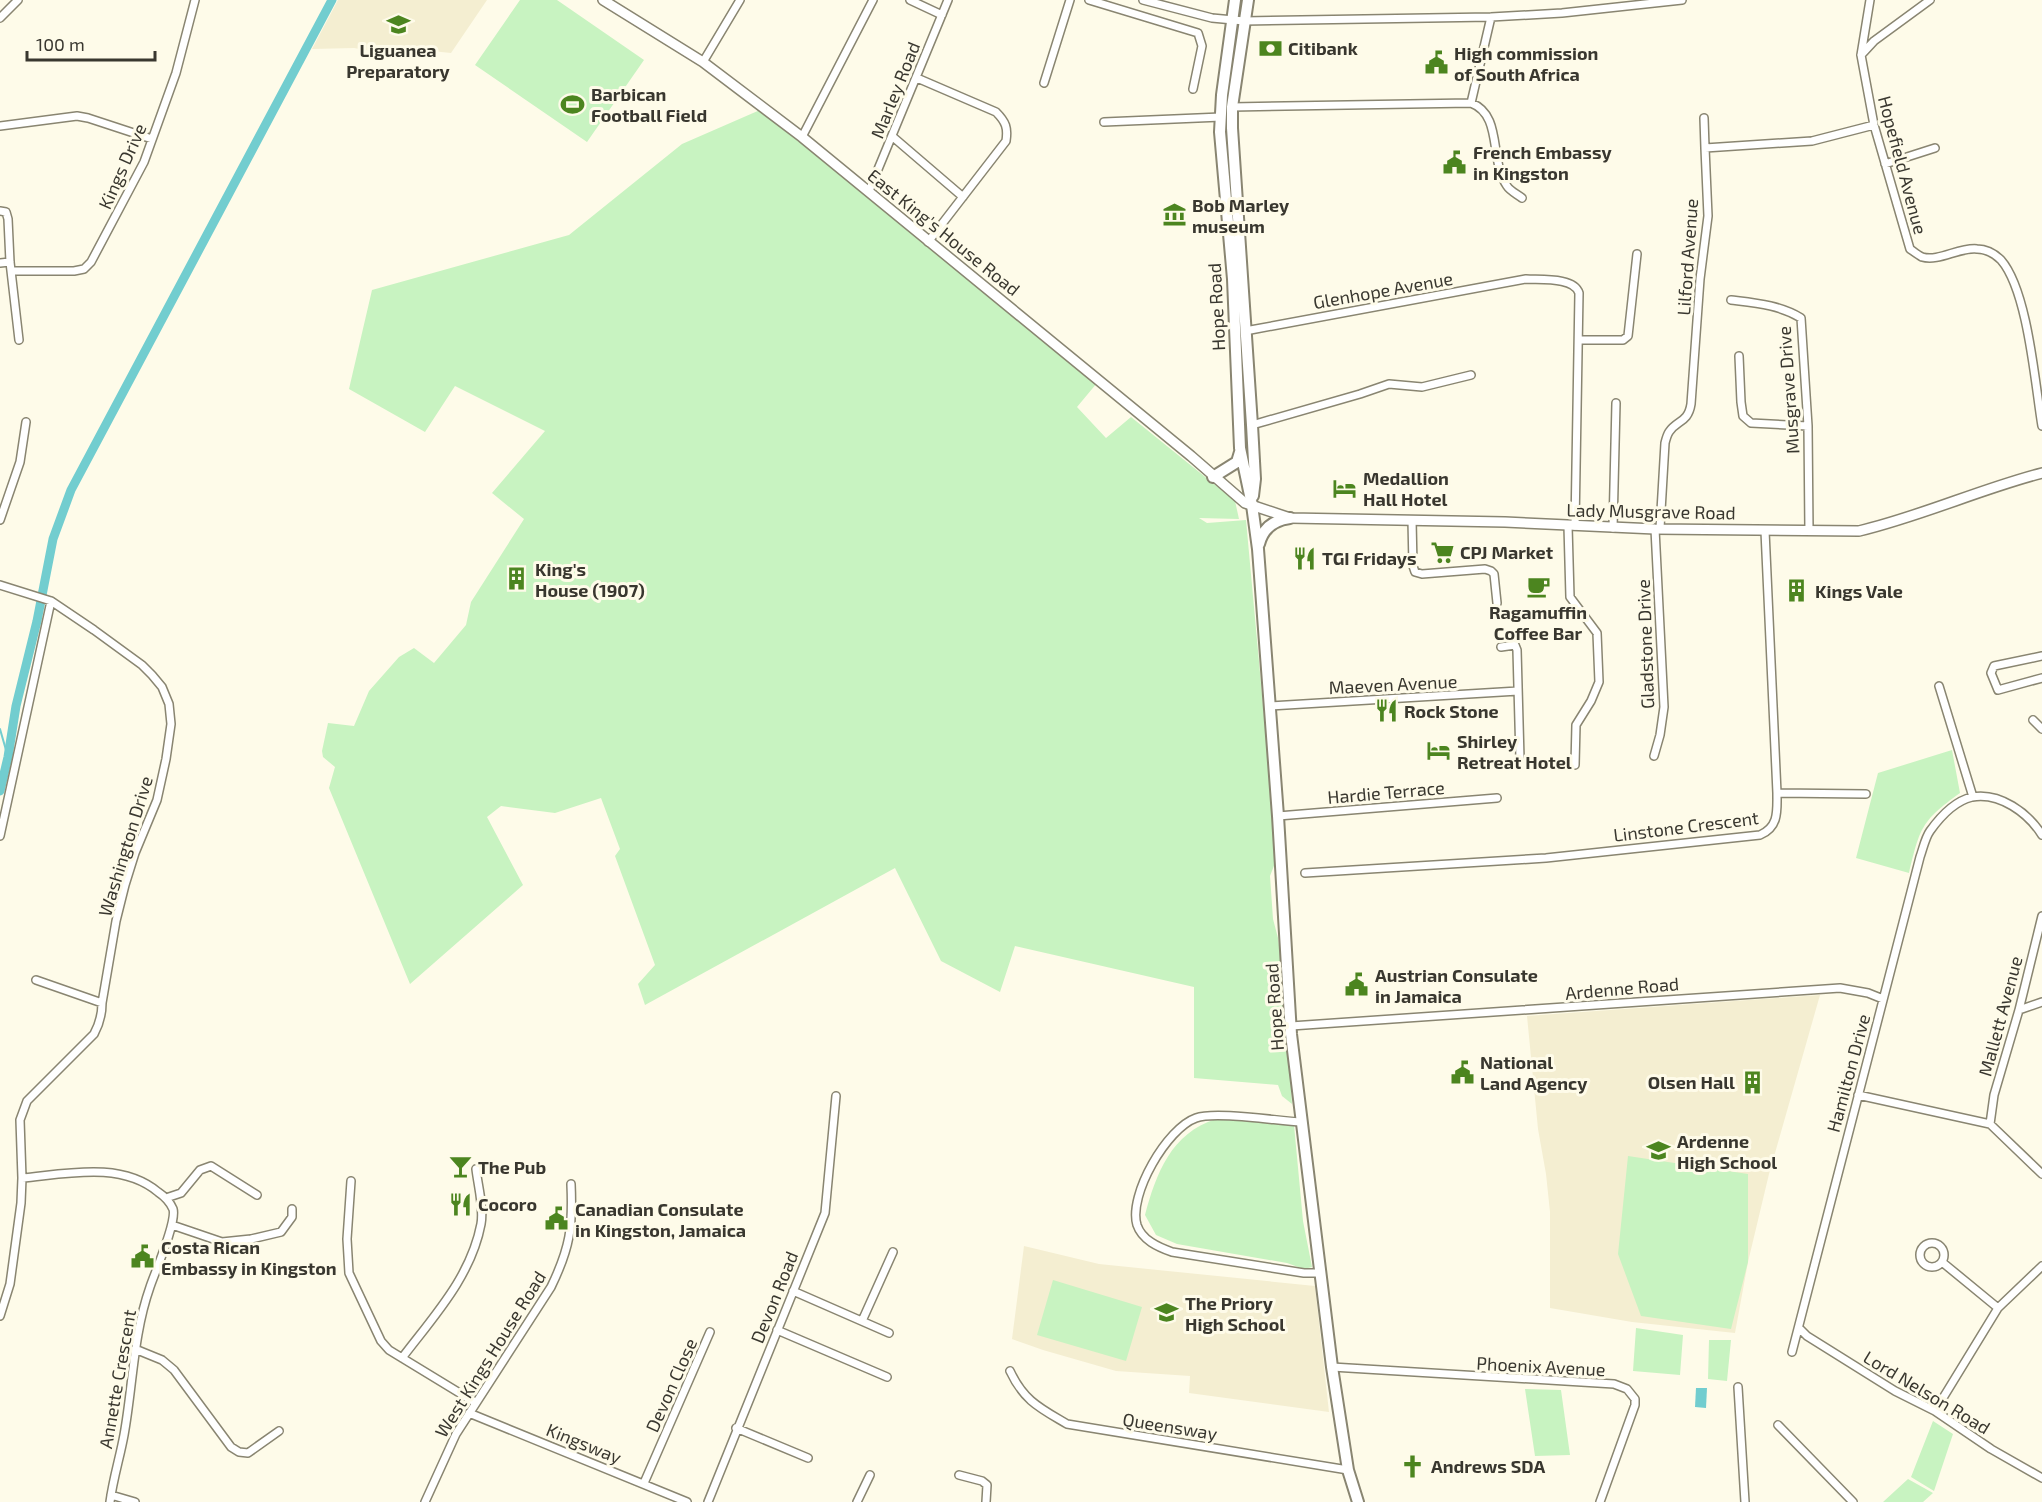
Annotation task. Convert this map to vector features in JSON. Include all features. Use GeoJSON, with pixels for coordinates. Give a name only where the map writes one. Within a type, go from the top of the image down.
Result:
{"type":"FeatureCollection","features":[{"type":"Feature","properties":{"kind":"main road","name":"East King's House Road"},"geometry":{"type":"LineString","coordinates":[[603,0],[703,62],[802,137],[1107,386],[1239,499],[1252,505]]}},
{"type":"Feature","properties":{"kind":"main road","name":"Hope Road"},"geometry":{"type":"LineString","coordinates":[[1235,0],[1221,117],[1225,201],[1233,279],[1240,448],[1252,505],[1258,549],[1291,1026],[1301,1122],[1332,1367],[1348,1470],[1358,1502]]}},
{"type":"Feature","properties":{"kind":"main road","name":"Hope Road"},"geometry":{"type":"LineString","coordinates":[[1248,0],[1232,107],[1232,128],[1255,480],[1252,505]]}},
{"type":"Feature","properties":{"kind":"main road"},"geometry":{"type":"LineString","coordinates":[[1213,477],[1238,462],[1240,448]]}},
{"type":"Feature","properties":{"kind":"main road","name":"Lady Musgrave Road"},"geometry":{"type":"LineString","coordinates":[[1252,505],[1290,518],[1505,522],[1613,528],[1860,531],[1890,524],[1999,484],[2042,472]]}},
{"type":"Feature","properties":{"kind":"main road"},"geometry":{"type":"LineString","coordinates":[[1258,549],[1260,539],[1272,524],[1290,518]]}},
{"type":"Feature","properties":{"kind":"street"},"geometry":{"type":"LineString","coordinates":[[0,18],[18,0]]}},
{"type":"Feature","properties":{"kind":"street","name":"Kings Drive"},"geometry":{"type":"LineString","coordinates":[[11,271],[84,269],[91,262],[144,162],[176,73],[195,0]]}},
{"type":"Feature","properties":{"kind":"street"},"geometry":{"type":"LineString","coordinates":[[703,62],[740,0]]}},
{"type":"Feature","properties":{"kind":"street"},"geometry":{"type":"LineString","coordinates":[[802,137],[873,0]]}},
{"type":"Feature","properties":{"kind":"street"},"geometry":{"type":"LineString","coordinates":[[910,0],[942,15]]}},
{"type":"Feature","properties":{"kind":"street","name":"Marley Road"},"geometry":{"type":"LineString","coordinates":[[868,191],[948,0]]}},
{"type":"Feature","properties":{"kind":"street"},"geometry":{"type":"LineString","coordinates":[[1044,83],[1070,0]]}},
{"type":"Feature","properties":{"kind":"street"},"geometry":{"type":"LineString","coordinates":[[1089,0],[1198,33],[1202,45],[1193,89]]}},
{"type":"Feature","properties":{"kind":"street"},"geometry":{"type":"LineString","coordinates":[[1135,13],[1141,0],[1232,21],[1491,17],[1562,13],[1682,0]]}},
{"type":"Feature","properties":{"kind":"street","name":"Hopefield Avenue"},"geometry":{"type":"LineString","coordinates":[[1870,0],[1861,55],[1874,125],[1910,249],[1922,256],[1934,256],[1975,248],[1990,252],[2000,259],[2009,272],[2024,312],[2042,426]]}},
{"type":"Feature","properties":{"kind":"street"},"geometry":{"type":"LineString","coordinates":[[1861,55],[1874,41],[1930,0]]}},
{"type":"Feature","properties":{"kind":"street"},"geometry":{"type":"LineString","coordinates":[[1471,103],[1491,17]]}},
{"type":"Feature","properties":{"kind":"street"},"geometry":{"type":"LineString","coordinates":[[917,78],[996,112],[1004,120],[1008,130],[1006,141],[928,242]]}},
{"type":"Feature","properties":{"kind":"street"},"geometry":{"type":"LineString","coordinates":[[1232,107],[1471,103],[1481,106],[1492,125],[1496,163],[1508,188],[1522,198]]}},
{"type":"Feature","properties":{"kind":"street"},"geometry":{"type":"LineString","coordinates":[[0,126],[77,116],[152,139]]}},
{"type":"Feature","properties":{"kind":"street"},"geometry":{"type":"LineString","coordinates":[[1104,122],[1221,117]]}},
{"type":"Feature","properties":{"kind":"street","name":"Lilford Avenue"},"geometry":{"type":"LineString","coordinates":[[1657,529],[1665,442],[1669,432],[1690,413],[1700,279],[1708,216],[1704,118]]}},
{"type":"Feature","properties":{"kind":"street"},"geometry":{"type":"LineString","coordinates":[[1706,148],[1812,141],[1874,125]]}},
{"type":"Feature","properties":{"kind":"street"},"geometry":{"type":"LineString","coordinates":[[892,136],[963,197]]}},
{"type":"Feature","properties":{"kind":"street"},"geometry":{"type":"LineString","coordinates":[[1885,164],[1935,148]]}},
{"type":"Feature","properties":{"kind":"street"},"geometry":{"type":"LineString","coordinates":[[0,211],[6,212],[8,219],[10,262],[19,340]]}},
{"type":"Feature","properties":{"kind":"street"},"geometry":{"type":"LineString","coordinates":[[1575,765],[1575,725],[1591,701],[1599,682],[1597,633],[1570,597],[1578,340],[1623,340],[1628,336],[1637,254]]}},
{"type":"Feature","properties":{"kind":"street"},"geometry":{"type":"LineString","coordinates":[[0,263],[10,262]]}},
{"type":"Feature","properties":{"kind":"street","name":"Glenhope Avenue"},"geometry":{"type":"LineString","coordinates":[[1245,330],[1526,279],[1571,283],[1577,287],[1578,340]]}},
{"type":"Feature","properties":{"kind":"street","name":"Musgrave Drive"},"geometry":{"type":"LineString","coordinates":[[1731,300],[1788,310],[1801,318],[1808,426],[1809,531]]}},
{"type":"Feature","properties":{"kind":"street"},"geometry":{"type":"LineString","coordinates":[[1740,356],[1743,416],[1751,423],[1808,426]]}},
{"type":"Feature","properties":{"kind":"street"},"geometry":{"type":"LineString","coordinates":[[1252,425],[1389,384],[1422,387],[1471,375]]}},
{"type":"Feature","properties":{"kind":"street"},"geometry":{"type":"LineString","coordinates":[[1613,528],[1616,403]]}},
{"type":"Feature","properties":{"kind":"street"},"geometry":{"type":"LineString","coordinates":[[0,520],[20,462],[26,422]]}},
{"type":"Feature","properties":{"kind":"street"},"geometry":{"type":"LineString","coordinates":[[1412,520],[1415,572],[1422,574],[1491,571],[1494,574],[1497,603]]}},
{"type":"Feature","properties":{"kind":"street","name":"Gladstone Drive"},"geometry":{"type":"LineString","coordinates":[[1654,756],[1664,707],[1657,529]]}},
{"type":"Feature","properties":{"kind":"street","name":"Linstone Crescent"},"geometry":{"type":"LineString","coordinates":[[1305,873],[1546,858],[1760,835],[1772,828],[1776,821],[1777,793],[1765,531]]}},
{"type":"Feature","properties":{"kind":"street","name":"Washington Drive"},"geometry":{"type":"LineString","coordinates":[[0,585],[51,602],[94,630],[147,670],[162,687],[171,716],[158,800],[135,854],[116,921],[102,1003],[102,1016],[94,1034],[27,1101],[20,1120],[22,1178]]}},
{"type":"Feature","properties":{"kind":"street"},"geometry":{"type":"LineString","coordinates":[[0,837],[51,602]]}},
{"type":"Feature","properties":{"kind":"street"},"geometry":{"type":"LineString","coordinates":[[1501,647],[1517,646],[1520,759]]}},
{"type":"Feature","properties":{"kind":"street"},"geometry":{"type":"LineString","coordinates":[[2042,657],[1994,666],[1991,673],[1998,690],[2042,678]]}},
{"type":"Feature","properties":{"kind":"street"},"geometry":{"type":"LineString","coordinates":[[1939,686],[1973,797],[1986,797],[2006,802],[2023,812],[2042,835]]}},
{"type":"Feature","properties":{"kind":"street","name":"Maeven Avenue"},"geometry":{"type":"LineString","coordinates":[[1270,706],[1518,691]]}},
{"type":"Feature","properties":{"kind":"street"},"geometry":{"type":"LineString","coordinates":[[2033,720],[2042,729]]}},
{"type":"Feature","properties":{"kind":"street"},"geometry":{"type":"LineString","coordinates":[[1777,793],[1866,794]]}},
{"type":"Feature","properties":{"kind":"street","name":"Hamilton Drive"},"geometry":{"type":"LineString","coordinates":[[1792,1352],[1920,857],[1928,833],[1949,809],[1973,797]]}},
{"type":"Feature","properties":{"kind":"street","name":"Hardie Terrace"},"geometry":{"type":"LineString","coordinates":[[1278,816],[1497,798]]}},
{"type":"Feature","properties":{"kind":"street","name":"Mallett Avenue"},"geometry":{"type":"LineString","coordinates":[[1990,1124],[1994,1095],[2019,1010],[2042,916]]}},
{"type":"Feature","properties":{"kind":"street"},"geometry":{"type":"LineString","coordinates":[[36,980],[102,1003]]}},
{"type":"Feature","properties":{"kind":"street","name":"Ardenne Road"},"geometry":{"type":"LineString","coordinates":[[1291,1026],[1840,988],[1868,993],[1883,999]]}},
{"type":"Feature","properties":{"kind":"street"},"geometry":{"type":"LineString","coordinates":[[2019,1010],[2042,1002]]}},
{"type":"Feature","properties":{"kind":"street"},"geometry":{"type":"LineString","coordinates":[[1858,1095],[1990,1124],[2042,1174]]}},
{"type":"Feature","properties":{"kind":"street","name":"Devon Road"},"geometry":{"type":"LineString","coordinates":[[708,1502],[736,1428],[825,1213],[836,1096]]}},
{"type":"Feature","properties":{"kind":"street"},"geometry":{"type":"LineString","coordinates":[[1301,1122],[1206,1116],[1189,1121],[1165,1145],[1147,1175],[1137,1201],[1137,1225],[1148,1241],[1172,1252],[1304,1274],[1319,1273]]}},
{"type":"Feature","properties":{"kind":"street"},"geometry":{"type":"LineString","coordinates":[[166,1198],[181,1193],[200,1170],[211,1166],[257,1195]]}},
{"type":"Feature","properties":{"kind":"street"},"geometry":{"type":"LineString","coordinates":[[402,1358],[456,1288],[470,1258],[481,1223],[476,1169]]}},
{"type":"Feature","properties":{"kind":"street"},"geometry":{"type":"LineString","coordinates":[[0,1316],[10,1284],[22,1178],[110,1172],[126,1174],[142,1180],[166,1198],[173,1209],[172,1225],[222,1242],[251,1239],[281,1232],[292,1217],[292,1209]]}},
{"type":"Feature","properties":{"kind":"street"},"geometry":{"type":"LineString","coordinates":[[351,1181],[347,1239],[349,1273],[381,1341],[389,1350],[476,1403]]}},
{"type":"Feature","properties":{"kind":"street","name":"West Kings House Road"},"geometry":{"type":"LineString","coordinates":[[425,1502],[456,1434],[551,1287],[562,1263],[570,1236],[571,1184]]}},
{"type":"Feature","properties":{"kind":"street","name":"Annette Crescent"},"geometry":{"type":"LineString","coordinates":[[110,1498],[124,1435],[135,1349],[148,1293],[172,1225]]}},
{"type":"Feature","properties":{"kind":"street"},"geometry":{"type":"LineString","coordinates":[[862,1321],[893,1252]]}},
{"type":"Feature","properties":{"kind":"street"},"geometry":{"type":"LineString","coordinates":[[1942,1262],[1998,1308]]}},
{"type":"Feature","properties":{"kind":"street"},"geometry":{"type":"LineString","coordinates":[[1935,1411],[1998,1308],[2042,1266]]}},
{"type":"Feature","properties":{"kind":"street"},"geometry":{"type":"LineString","coordinates":[[793,1291],[889,1333]]}},
{"type":"Feature","properties":{"kind":"street","name":"Lord Nelson Road"},"geometry":{"type":"LineString","coordinates":[[1799,1328],[1807,1336],[1895,1391],[1935,1411],[1991,1449],[2042,1478]]}},
{"type":"Feature","properties":{"kind":"street"},"geometry":{"type":"LineString","coordinates":[[777,1330],[887,1377]]}},
{"type":"Feature","properties":{"kind":"street","name":"Devon Close"},"geometry":{"type":"LineString","coordinates":[[644,1484],[710,1332]]}},
{"type":"Feature","properties":{"kind":"street"},"geometry":{"type":"LineString","coordinates":[[135,1349],[162,1360],[174,1370],[231,1447],[239,1452],[248,1453],[279,1431]]}},
{"type":"Feature","properties":{"kind":"street","name":"Phoenix Avenue"},"geometry":{"type":"LineString","coordinates":[[1332,1367],[1614,1384],[1627,1389],[1635,1399],[1635,1405],[1600,1502]]}},
{"type":"Feature","properties":{"kind":"street","name":"Queensway"},"geometry":{"type":"LineString","coordinates":[[1010,1371],[1024,1395],[1036,1406],[1067,1424],[1348,1470]]}},
{"type":"Feature","properties":{"kind":"street"},"geometry":{"type":"LineString","coordinates":[[1738,1387],[1745,1502]]}},
{"type":"Feature","properties":{"kind":"street","name":"Kingsway"},"geometry":{"type":"LineString","coordinates":[[469,1413],[687,1502]]}},
{"type":"Feature","properties":{"kind":"street"},"geometry":{"type":"LineString","coordinates":[[1778,1425],[1853,1502]]}},
{"type":"Feature","properties":{"kind":"street"},"geometry":{"type":"LineString","coordinates":[[736,1428],[808,1458]]}},
{"type":"Feature","properties":{"kind":"street"},"geometry":{"type":"LineString","coordinates":[[857,1502],[870,1475]]}},
{"type":"Feature","properties":{"kind":"street"},"geometry":{"type":"LineString","coordinates":[[959,1475],[982,1480],[987,1485],[986,1502]]}},
{"type":"Feature","properties":{"kind":"street"},"geometry":{"type":"LineString","coordinates":[[110,1498],[135,1502]]}},
{"type":"Feature","properties":{"kind":"shaded area","name":"Liguanea Preparatory"},"geometry":{"type":"Polygon","coordinates":[[[338,0],[487,0],[451,53],[422,50],[388,54],[354,48],[312,49],[338,0]]]}},
{"type":"Feature","properties":{"kind":"shaded area","name":"Ardenne High School"},"geometry":{"type":"Polygon","coordinates":[[[1820,995],[1769,1174],[1748,1262],[1735,1333],[1632,1322],[1550,1308],[1550,1212],[1538,1129],[1527,1016],[1820,995]]]}},
{"type":"Feature","properties":{"kind":"shaded area","name":"The Priory High School"},"geometry":{"type":"Polygon","coordinates":[[[1024,1246],[1099,1264],[1315,1286],[1329,1412],[1189,1393],[1190,1376],[1116,1371],[1012,1339],[1024,1246]]]}},
{"type":"Feature","properties":{"kind":"green space","name":"Barbican Football Field"},"geometry":{"type":"Polygon","coordinates":[[[520,0],[557,0],[644,60],[587,142],[475,65],[520,0]]]}},
{"type":"Feature","properties":{"kind":"green space"},"geometry":{"type":"Polygon","coordinates":[[[760,110],[1097,383],[1077,407],[1106,438],[1131,417],[1235,501],[1239,519],[1199,518],[1207,523],[1246,520],[1277,858],[1270,876],[1273,919],[1278,938],[1286,997],[1292,1104],[1282,1096],[1278,1085],[1194,1078],[1194,987],[1015,946],[1000,992],[941,961],[895,868],[645,1005],[638,984],[655,965],[615,856],[620,849],[601,798],[555,813],[501,806],[487,817],[523,885],[410,984],[329,788],[335,767],[323,757],[322,751],[328,723],[354,726],[369,691],[399,657],[414,648],[434,663],[466,625],[471,602],[524,519],[492,493],[545,431],[455,386],[425,432],[349,389],[372,290],[569,235],[682,144],[760,110]]]}},
{"type":"Feature","properties":{"kind":"green space"},"geometry":{"type":"Polygon","coordinates":[[[1952,750],[1960,793],[1937,811],[1924,827],[1916,845],[1909,873],[1856,858],[1878,773],[1952,750]]]}},
{"type":"Feature","properties":{"kind":"green space"},"geometry":{"type":"Polygon","coordinates":[[[1216,1119],[1286,1121],[1294,1125],[1303,1221],[1312,1267],[1304,1269],[1287,1263],[1177,1244],[1156,1235],[1145,1215],[1160,1170],[1187,1134],[1200,1125],[1216,1119]]]}},
{"type":"Feature","properties":{"kind":"green space"},"geometry":{"type":"Polygon","coordinates":[[[1628,1156],[1748,1174],[1748,1262],[1731,1329],[1641,1316],[1618,1254],[1628,1156]]]}},
{"type":"Feature","properties":{"kind":"green space"},"geometry":{"type":"Polygon","coordinates":[[[1053,1280],[1142,1307],[1126,1361],[1037,1335],[1053,1280]]]}},
{"type":"Feature","properties":{"kind":"green space"},"geometry":{"type":"Polygon","coordinates":[[[1636,1328],[1683,1335],[1680,1375],[1633,1371],[1636,1328]]]}},
{"type":"Feature","properties":{"kind":"green space"},"geometry":{"type":"Polygon","coordinates":[[[1709,1340],[1731,1340],[1727,1381],[1708,1379],[1709,1340]]]}},
{"type":"Feature","properties":{"kind":"green space"},"geometry":{"type":"Polygon","coordinates":[[[1525,1389],[1561,1390],[1570,1455],[1535,1456],[1525,1389]]]}},
{"type":"Feature","properties":{"kind":"green space"},"geometry":{"type":"Polygon","coordinates":[[[1933,1421],[1953,1434],[1934,1491],[1911,1477],[1933,1421]]]}},
{"type":"Feature","properties":{"kind":"green space"},"geometry":{"type":"Polygon","coordinates":[[[1908,1479],[1933,1493],[1923,1502],[1883,1502],[1908,1479]]]}},
{"type":"Feature","properties":{"kind":"water"},"geometry":{"type":"Polygon","coordinates":[[[1696,1388],[1707,1388],[1706,1408],[1695,1407],[1696,1388]]]}},
{"type":"Feature","properties":{"kind":"waterway"},"geometry":{"type":"LineString","coordinates":[[0,791],[16,706],[37,621],[53,539],[71,490],[332,0]]}},
{"type":"Feature","properties":{"kind":"waterway"},"geometry":{"type":"LineString","coordinates":[[0,729],[8,757]]}},
{"type":"Feature","properties":{"kind":"place","name":"Liguanea Preparatory"},"geometry":{"type":"Point","coordinates":[398,24]}},
{"type":"Feature","properties":{"kind":"place","name":"Citibank"},"geometry":{"type":"Point","coordinates":[1270,48]}},
{"type":"Feature","properties":{"kind":"place","name":"High commission of South Africa"},"geometry":{"type":"Point","coordinates":[1436,63]}},
{"type":"Feature","properties":{"kind":"place","name":"Barbican Football Field"},"geometry":{"type":"Point","coordinates":[573,104]}},
{"type":"Feature","properties":{"kind":"place","name":"French Embassy in Kingston"},"geometry":{"type":"Point","coordinates":[1455,162]}},
{"type":"Feature","properties":{"kind":"place","name":"Bob Marley museum"},"geometry":{"type":"Point","coordinates":[1174,215]}},
{"type":"Feature","properties":{"kind":"place","name":"Medallion Hall Hotel"},"geometry":{"type":"Point","coordinates":[1345,488]}},
{"type":"Feature","properties":{"kind":"place","name":"CPJ Market"},"geometry":{"type":"Point","coordinates":[1442,552]}},
{"type":"Feature","properties":{"kind":"place","name":"TGI Fridays"},"geometry":{"type":"Point","coordinates":[1304,558]}},
{"type":"Feature","properties":{"kind":"place","name":"King's House (1907)"},"geometry":{"type":"Point","coordinates":[517,579]}},
{"type":"Feature","properties":{"kind":"place","name":"Ragamuffin Coffee Bar"},"geometry":{"type":"Point","coordinates":[1538,586]}},
{"type":"Feature","properties":{"kind":"place","name":"Kings Vale"},"geometry":{"type":"Point","coordinates":[1797,591]}},
{"type":"Feature","properties":{"kind":"place","name":"Rock Stone"},"geometry":{"type":"Point","coordinates":[1386,711]}},
{"type":"Feature","properties":{"kind":"place","name":"Shirley Retreat Hotel"},"geometry":{"type":"Point","coordinates":[1439,751]}},
{"type":"Feature","properties":{"kind":"place","name":"Austrian Consulate in Jamaica"},"geometry":{"type":"Point","coordinates":[1357,985]}},
{"type":"Feature","properties":{"kind":"place","name":"National Land Agency"},"geometry":{"type":"Point","coordinates":[1462,1072]}},
{"type":"Feature","properties":{"kind":"place","name":"Olsen Hall"},"geometry":{"type":"Point","coordinates":[1753,1082]}},
{"type":"Feature","properties":{"kind":"place","name":"Ardenne High School"},"geometry":{"type":"Point","coordinates":[1659,1151]}},
{"type":"Feature","properties":{"kind":"place","name":"The Pub"},"geometry":{"type":"Point","coordinates":[460,1167]}},
{"type":"Feature","properties":{"kind":"place","name":"Cocoro"},"geometry":{"type":"Point","coordinates":[460,1204]}},
{"type":"Feature","properties":{"kind":"place","name":"Canadian Consulate in Kingston, Jamaica"},"geometry":{"type":"Point","coordinates":[557,1219]}},
{"type":"Feature","properties":{"kind":"place","name":"Costa Rican Embassy in Kingston"},"geometry":{"type":"Point","coordinates":[143,1257]}},
{"type":"Feature","properties":{"kind":"place","name":"The Priory High School"},"geometry":{"type":"Point","coordinates":[1167,1313]}},
{"type":"Feature","properties":{"kind":"place","name":"Andrews SDA"},"geometry":{"type":"Point","coordinates":[1413,1466]}}]}
